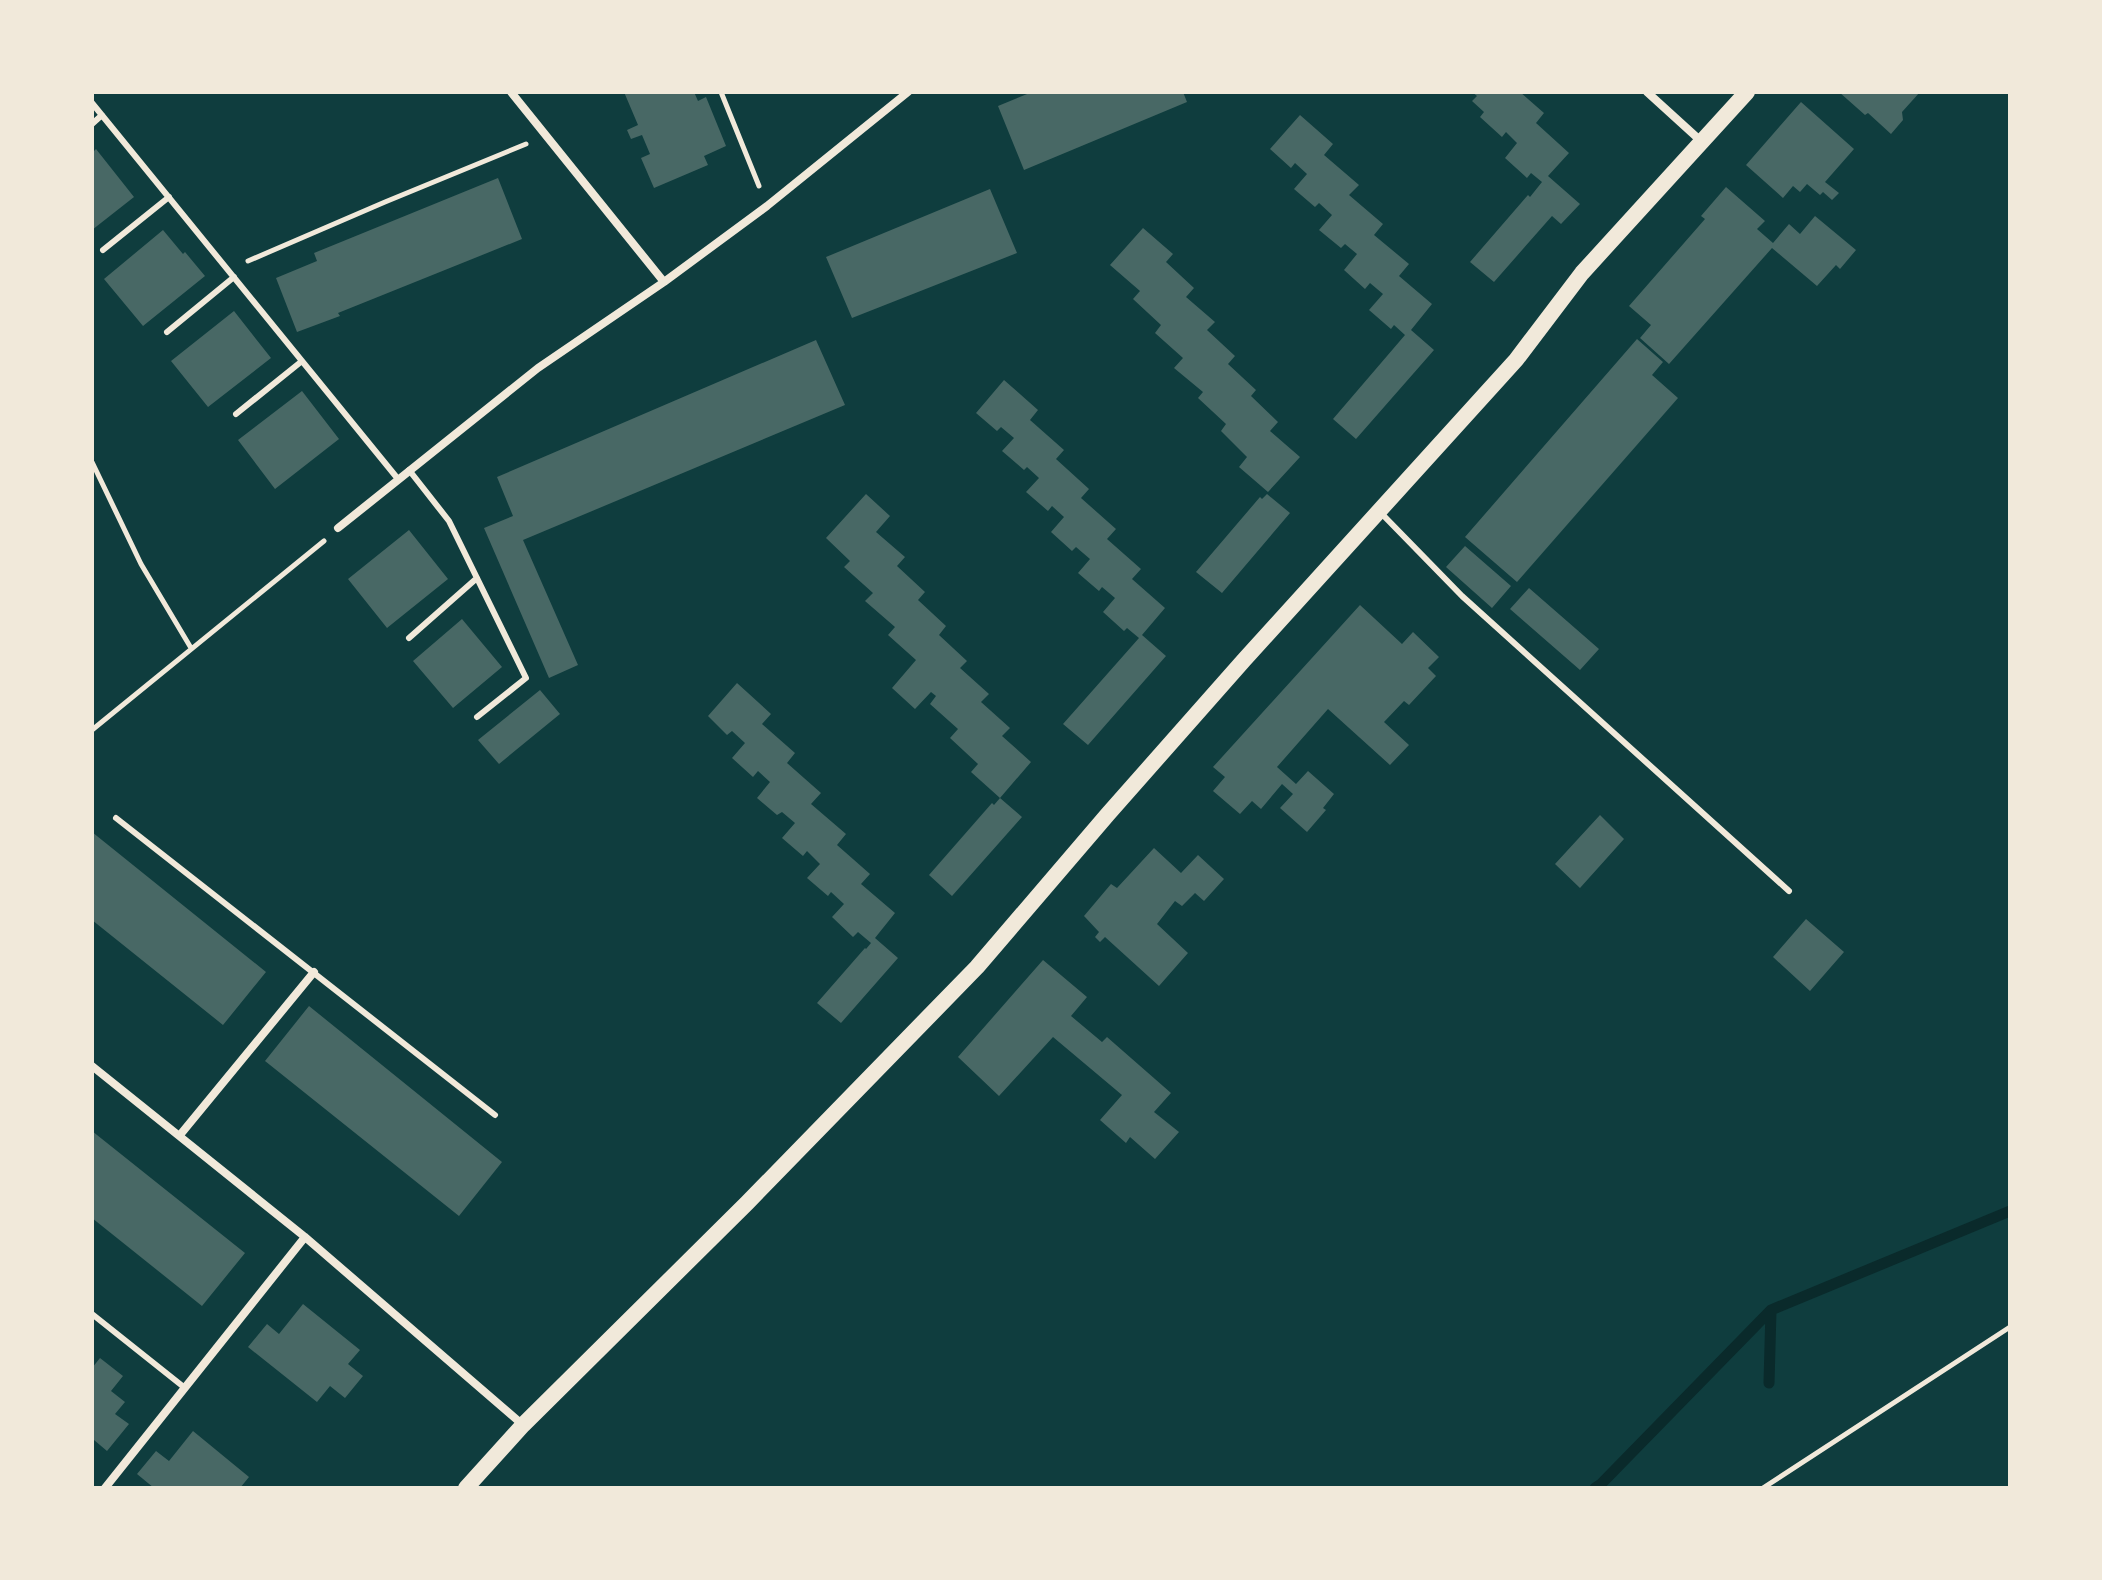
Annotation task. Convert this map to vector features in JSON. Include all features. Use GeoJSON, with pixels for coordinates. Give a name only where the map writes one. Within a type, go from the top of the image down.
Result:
{"type":"FeatureCollection","features":[{"type":"Feature","properties":{"kind":"main road"},"geometry":{"type":"LineString","coordinates":[[466,1488],[523,1425],[747,1203],[977,967],[1202,707],[1516,360],[1582,273],[1747,92]]}},
{"type":"Feature","properties":{"kind":"street"},"geometry":{"type":"LineString","coordinates":[[511,92],[664,282]]}},
{"type":"Feature","properties":{"kind":"street"},"geometry":{"type":"LineString","coordinates":[[338,528],[538,368],[664,282],[767,206],[908,92]]}},
{"type":"Feature","properties":{"kind":"street"},"geometry":{"type":"LineString","coordinates":[[1647,92],[1702,142]]}},
{"type":"Feature","properties":{"kind":"street"},"geometry":{"type":"LineString","coordinates":[[180,1135],[314,972]]}},
{"type":"Feature","properties":{"kind":"street"},"geometry":{"type":"LineString","coordinates":[[92,1066],[305,1237],[523,1425]]}},
{"type":"Feature","properties":{"kind":"street"},"geometry":{"type":"LineString","coordinates":[[105,1488],[305,1237]]}},
{"type":"Feature","properties":{"kind":"lane"},"geometry":{"type":"LineString","coordinates":[[92,103],[398,479]]}},
{"type":"Feature","properties":{"kind":"lane"},"geometry":{"type":"LineString","coordinates":[[92,124],[102,115]]}},
{"type":"Feature","properties":{"kind":"lane"},"geometry":{"type":"LineString","coordinates":[[103,250],[169,197]]}},
{"type":"Feature","properties":{"kind":"lane"},"geometry":{"type":"LineString","coordinates":[[167,332],[232,275]]}},
{"type":"Feature","properties":{"kind":"lane"},"geometry":{"type":"LineString","coordinates":[[236,414],[302,361]]}},
{"type":"Feature","properties":{"kind":"lane"},"geometry":{"type":"LineString","coordinates":[[409,470],[449,521],[526,678],[477,717]]}},
{"type":"Feature","properties":{"kind":"lane"},"geometry":{"type":"LineString","coordinates":[[1379,511],[1462,596],[1789,891]]}},
{"type":"Feature","properties":{"kind":"lane"},"geometry":{"type":"LineString","coordinates":[[409,638],[477,578]]}},
{"type":"Feature","properties":{"kind":"lane"},"geometry":{"type":"LineString","coordinates":[[116,818],[495,1115]]}},
{"type":"Feature","properties":{"kind":"lane"},"geometry":{"type":"LineString","coordinates":[[92,1314],[185,1388]]}},
{"type":"Feature","properties":{"kind":"path"},"geometry":{"type":"LineString","coordinates":[[721,92],[767,206]]}},
{"type":"Feature","properties":{"kind":"path"},"geometry":{"type":"LineString","coordinates":[[232,275],[274,249],[546,136]]}},
{"type":"Feature","properties":{"kind":"path"},"geometry":{"type":"LineString","coordinates":[[92,462],[141,564],[191,648]]}},
{"type":"Feature","properties":{"kind":"path"},"geometry":{"type":"LineString","coordinates":[[92,730],[338,528]]}},
{"type":"Feature","properties":{"kind":"path"},"geometry":{"type":"LineString","coordinates":[[1763,1488],[2010,1327]]}},
{"type":"Feature","properties":{"kind":"building"},"geometry":{"type":"Polygon","coordinates":[[[624,92],[694,92],[698,101],[706,97],[726,146],[704,156],[708,165],[654,188],[641,158],[650,154],[642,135],[631,139],[627,130],[638,125],[624,92]]]}},
{"type":"Feature","properties":{"kind":"building"},"geometry":{"type":"Polygon","coordinates":[[[1032,92],[1183,92],[1187,102],[1024,170],[998,106],[1032,92]]]}},
{"type":"Feature","properties":{"kind":"building"},"geometry":{"type":"Polygon","coordinates":[[[1472,92],[1520,92],[1544,113],[1536,123],[1569,153],[1548,176],[1580,204],[1561,224],[1552,216],[1494,282],[1470,262],[1542,182],[1531,173],[1527,178],[1505,158],[1517,143],[1506,132],[1502,137],[1480,117],[1484,112],[1472,101],[1477,96],[1472,92]]]}},
{"type":"Feature","properties":{"kind":"building"},"geometry":{"type":"Polygon","coordinates":[[[1839,92],[1920,92],[1902,112],[1903,120],[1891,134],[1839,92]]]}},
{"type":"Feature","properties":{"kind":"building"},"geometry":{"type":"Polygon","coordinates":[[[1801,102],[1854,149],[1825,182],[1839,193],[1832,200],[1807,184],[1800,192],[1793,186],[1783,198],[1746,165],[1801,102]]]}},
{"type":"Feature","properties":{"kind":"building"},"geometry":{"type":"Polygon","coordinates":[[[1300,115],[1333,144],[1324,155],[1359,185],[1349,195],[1383,224],[1374,235],[1409,264],[1399,276],[1432,304],[1411,330],[1434,350],[1356,439],[1333,419],[1405,335],[1394,325],[1391,329],[1369,310],[1383,294],[1370,283],[1365,289],[1344,270],[1357,254],[1345,244],[1341,248],[1319,230],[1332,215],[1319,203],[1315,207],[1294,189],[1307,174],[1295,163],[1291,168],[1270,149],[1300,115]]]}},
{"type":"Feature","properties":{"kind":"building"},"geometry":{"type":"Polygon","coordinates":[[[96,149],[134,197],[92,230],[92,153],[96,149]]]}},
{"type":"Feature","properties":{"kind":"building"},"geometry":{"type":"Polygon","coordinates":[[[498,178],[522,239],[297,332],[276,278],[317,261],[314,253],[498,178]]]}},
{"type":"Feature","properties":{"kind":"building"},"geometry":{"type":"Polygon","coordinates":[[[1726,187],[1765,221],[1757,229],[1773,243],[1789,224],[1800,234],[1815,216],[1856,250],[1840,269],[1836,265],[1817,286],[1772,248],[1669,364],[1640,338],[1651,325],[1629,306],[1705,219],[1701,216],[1726,187]]]}},
{"type":"Feature","properties":{"kind":"building"},"geometry":{"type":"Polygon","coordinates":[[[990,189],[1017,253],[852,318],[826,257],[990,189]]]}},
{"type":"Feature","properties":{"kind":"building"},"geometry":{"type":"Polygon","coordinates":[[[1143,228],[1173,254],[1166,262],[1194,288],[1186,297],[1215,322],[1207,330],[1235,356],[1228,364],[1256,390],[1251,396],[1278,422],[1270,431],[1300,457],[1268,492],[1239,467],[1247,457],[1221,431],[1226,424],[1198,398],[1203,392],[1174,368],[1183,358],[1155,333],[1161,325],[1133,299],[1140,291],[1110,265],[1143,228]]]}},
{"type":"Feature","properties":{"kind":"building"},"geometry":{"type":"Polygon","coordinates":[[[163,230],[205,276],[143,326],[104,279],[163,230]]]}},
{"type":"Feature","properties":{"kind":"building"},"geometry":{"type":"Polygon","coordinates":[[[234,311],[271,358],[208,407],[171,361],[234,311]]]}},
{"type":"Feature","properties":{"kind":"building"},"geometry":{"type":"Polygon","coordinates":[[[1637,339],[1663,362],[1652,375],[1678,398],[1517,582],[1465,537],[1637,339]]]}},
{"type":"Feature","properties":{"kind":"building"},"geometry":{"type":"Polygon","coordinates":[[[816,340],[845,405],[523,540],[578,665],[549,678],[484,528],[513,516],[497,477],[816,340]]]}},
{"type":"Feature","properties":{"kind":"building"},"geometry":{"type":"Polygon","coordinates":[[[1004,380],[1038,410],[1030,420],[1064,450],[1056,459],[1089,489],[1081,498],[1116,529],[1107,539],[1141,569],[1132,579],[1165,608],[1142,635],[1166,656],[1088,745],[1063,724],[1139,638],[1127,628],[1124,631],[1103,612],[1115,598],[1102,587],[1099,591],[1078,573],[1090,559],[1076,547],[1072,551],[1051,532],[1064,517],[1052,506],[1048,511],[1026,492],[1039,478],[1002,451],[1014,438],[1001,427],[997,431],[976,413],[1004,380]]]}},
{"type":"Feature","properties":{"kind":"building"},"geometry":{"type":"Polygon","coordinates":[[[302,391],[339,439],[275,489],[238,440],[302,391]]]}},
{"type":"Feature","properties":{"kind":"building"},"geometry":{"type":"Polygon","coordinates":[[[866,494],[890,516],[876,532],[905,557],[897,566],[925,592],[918,600],[946,626],[939,635],[967,661],[960,668],[989,694],[981,702],[1010,728],[1002,736],[1031,762],[1000,798],[971,772],[978,764],[950,738],[958,729],[930,704],[936,696],[931,692],[915,709],[892,688],[916,660],[888,635],[895,627],[865,601],[873,593],[844,567],[850,561],[826,538],[866,494]]]}},
{"type":"Feature","properties":{"kind":"building"},"geometry":{"type":"Polygon","coordinates":[[[1267,494],[1290,513],[1222,593],[1196,572],[1260,497],[1262,499],[1267,494]]]}},
{"type":"Feature","properties":{"kind":"building"},"geometry":{"type":"Polygon","coordinates":[[[409,530],[448,579],[387,628],[348,579],[409,530]]]}},
{"type":"Feature","properties":{"kind":"building"},"geometry":{"type":"Polygon","coordinates":[[[1465,546],[1511,586],[1492,608],[1446,567],[1465,546]]]}},
{"type":"Feature","properties":{"kind":"building"},"geometry":{"type":"Polygon","coordinates":[[[1529,588],[1599,649],[1580,670],[1510,609],[1529,588]]]}},
{"type":"Feature","properties":{"kind":"building"},"geometry":{"type":"Polygon","coordinates":[[[1360,605],[1402,644],[1413,632],[1439,657],[1428,668],[1436,676],[1409,705],[1404,701],[1384,722],[1409,745],[1390,765],[1328,709],[1277,767],[1296,784],[1308,771],[1334,794],[1323,808],[1326,810],[1307,832],[1280,808],[1293,794],[1282,784],[1261,809],[1252,801],[1240,814],[1213,791],[1225,777],[1213,767],[1360,605]]]}},
{"type":"Feature","properties":{"kind":"building"},"geometry":{"type":"Polygon","coordinates":[[[462,619],[502,667],[453,708],[413,661],[462,619]]]}},
{"type":"Feature","properties":{"kind":"building"},"geometry":{"type":"Polygon","coordinates":[[[737,683],[771,714],[762,724],[795,753],[787,763],[821,793],[811,804],[846,834],[837,845],[870,874],[861,884],[895,913],[875,938],[898,958],[841,1023],[817,1003],[871,943],[858,932],[853,937],[832,917],[844,904],[831,892],[828,896],[807,878],[820,864],[807,851],[803,856],[782,838],[795,823],[782,812],[777,815],[757,798],[770,782],[758,771],[753,777],[732,758],[745,743],[732,731],[727,735],[708,716],[737,683]]]}},
{"type":"Feature","properties":{"kind":"building"},"geometry":{"type":"Polygon","coordinates":[[[540,690],[560,714],[499,764],[478,740],[540,690]]]}},
{"type":"Feature","properties":{"kind":"building"},"geometry":{"type":"Polygon","coordinates":[[[1000,798],[1022,817],[952,896],[929,875],[992,803],[994,805],[1000,798]]]}},
{"type":"Feature","properties":{"kind":"building"},"geometry":{"type":"Polygon","coordinates":[[[1600,815],[1624,839],[1580,888],[1555,864],[1600,815]]]}},
{"type":"Feature","properties":{"kind":"building"},"geometry":{"type":"Polygon","coordinates":[[[92,832],[266,972],[223,1025],[92,920],[92,832]]]}},
{"type":"Feature","properties":{"kind":"building"},"geometry":{"type":"Polygon","coordinates":[[[1154,848],[1181,873],[1198,855],[1224,879],[1204,901],[1195,893],[1182,906],[1175,901],[1157,924],[1188,953],[1159,986],[1105,937],[1100,942],[1095,937],[1099,932],[1084,916],[1111,884],[1117,888],[1154,848]]]}},
{"type":"Feature","properties":{"kind":"building"},"geometry":{"type":"Polygon","coordinates":[[[1806,919],[1844,952],[1810,991],[1773,957],[1806,919]]]}},
{"type":"Feature","properties":{"kind":"building"},"geometry":{"type":"Polygon","coordinates":[[[1043,960],[1087,997],[1071,1016],[1102,1042],[1107,1037],[1171,1093],[1154,1112],[1179,1132],[1155,1159],[1130,1137],[1126,1143],[1100,1120],[1122,1095],[1053,1037],[999,1096],[958,1057],[1043,960]]]}},
{"type":"Feature","properties":{"kind":"building"},"geometry":{"type":"Polygon","coordinates":[[[309,1006],[502,1162],[459,1216],[265,1061],[309,1006]]]}},
{"type":"Feature","properties":{"kind":"building"},"geometry":{"type":"Polygon","coordinates":[[[92,1131],[245,1253],[202,1306],[92,1218],[92,1131]]]}},
{"type":"Feature","properties":{"kind":"building"},"geometry":{"type":"Polygon","coordinates":[[[303,1304],[360,1350],[348,1364],[363,1376],[345,1398],[330,1386],[317,1402],[248,1347],[267,1324],[279,1334],[303,1304]]]}},
{"type":"Feature","properties":{"kind":"building"},"geometry":{"type":"Polygon","coordinates":[[[100,1358],[123,1376],[111,1391],[125,1402],[115,1414],[129,1424],[107,1451],[94,1440],[92,1443],[92,1368],[100,1358]]]}},
{"type":"Feature","properties":{"kind":"building"},"geometry":{"type":"Polygon","coordinates":[[[193,1431],[249,1477],[240,1488],[154,1488],[137,1474],[156,1451],[169,1461],[193,1431]]]}},
{"type":"Feature","properties":{"kind":"waterway"},"geometry":{"type":"LineString","coordinates":[[1595,1488],[1771,1310],[2010,1211]]}},
{"type":"Feature","properties":{"kind":"waterway"},"geometry":{"type":"LineString","coordinates":[[1769,1383],[1771,1310]]}}]}
